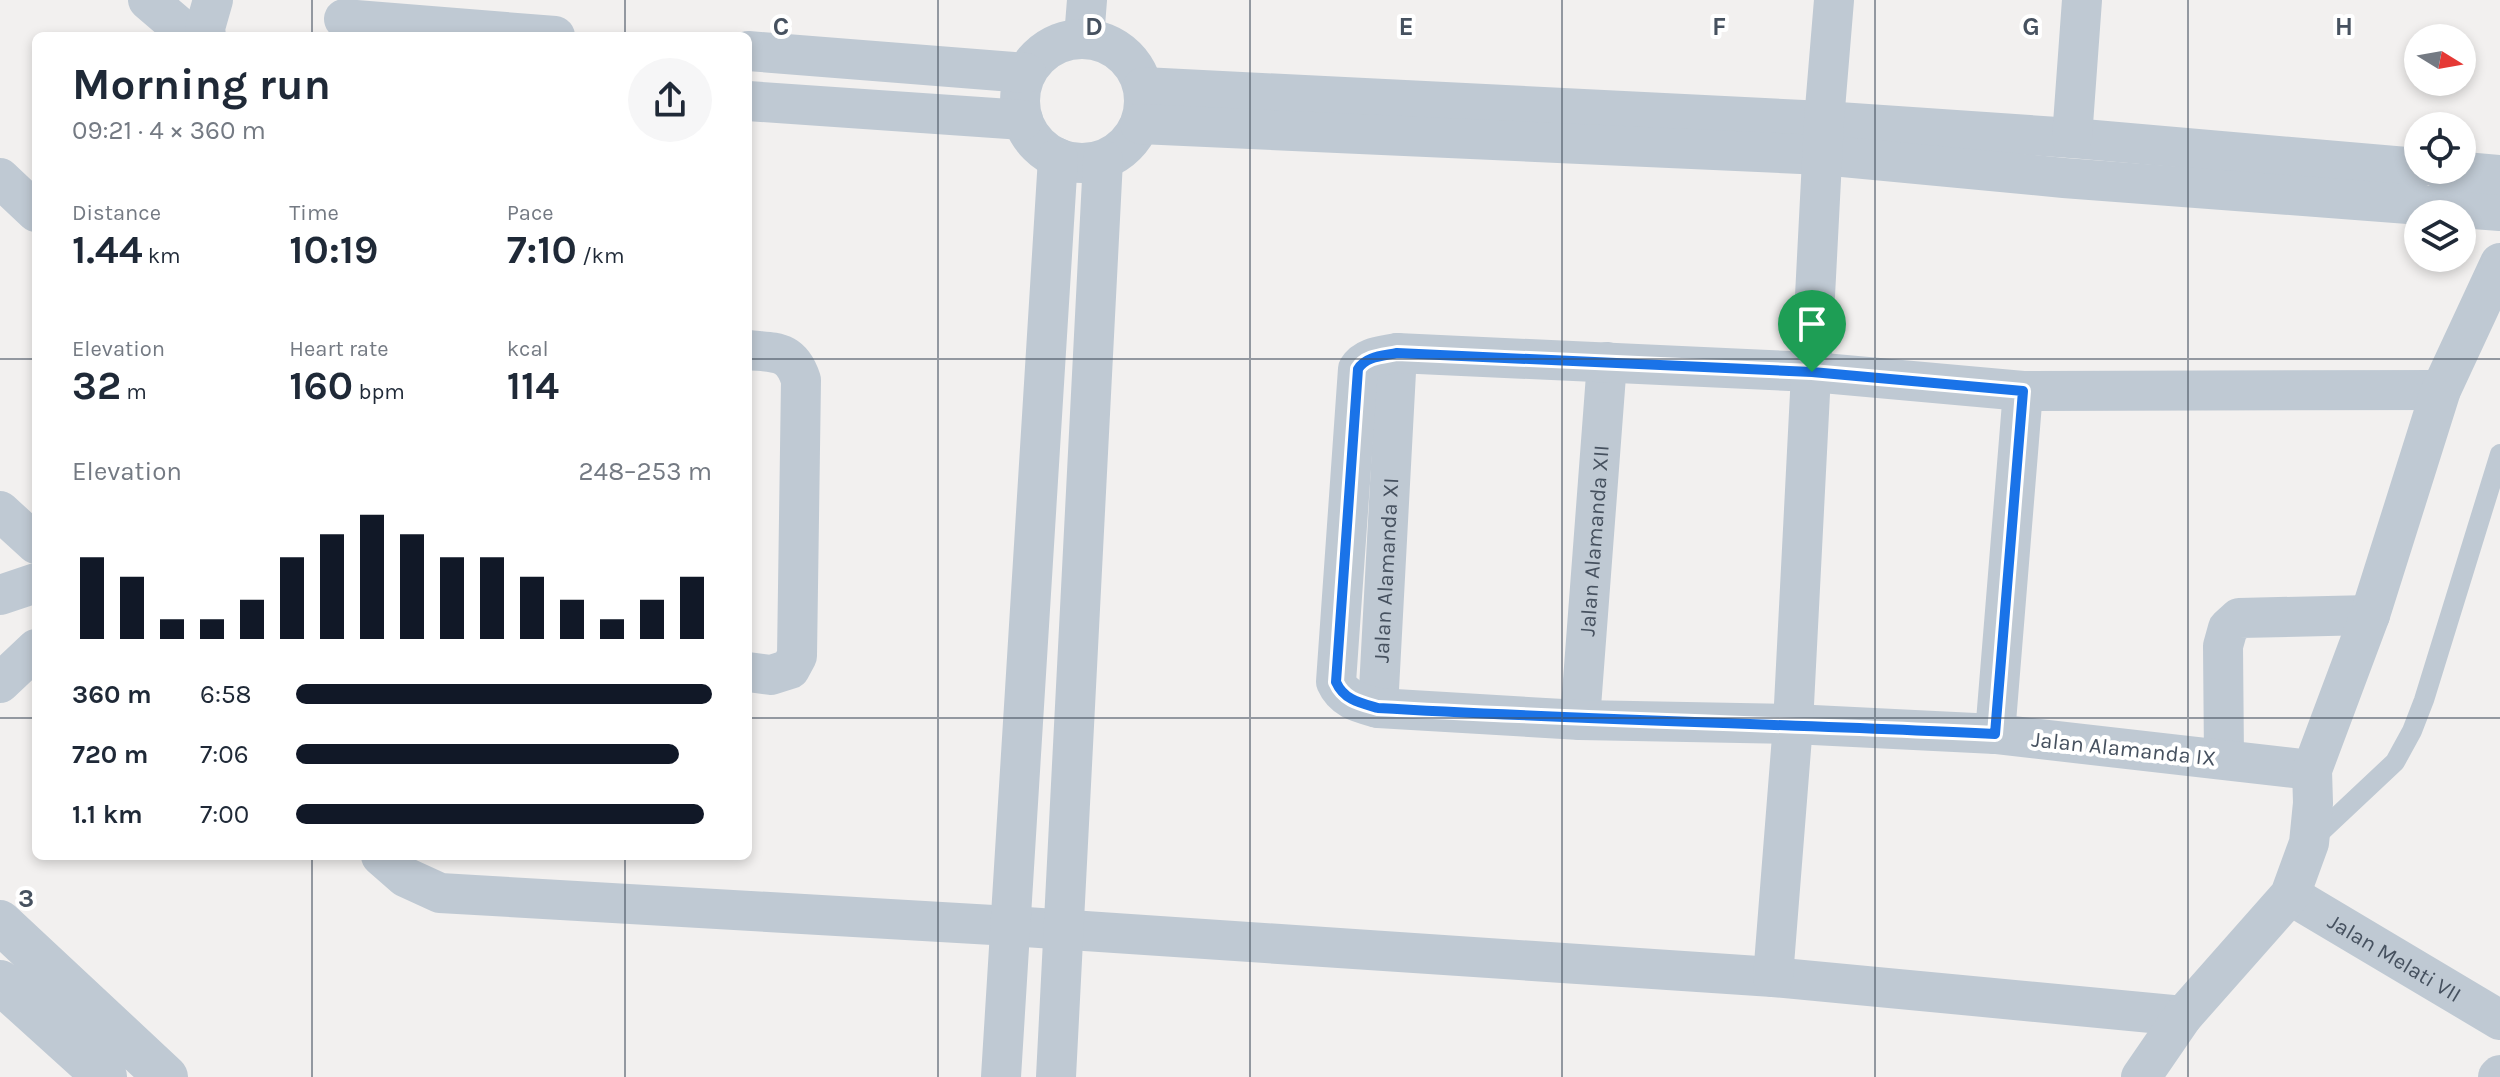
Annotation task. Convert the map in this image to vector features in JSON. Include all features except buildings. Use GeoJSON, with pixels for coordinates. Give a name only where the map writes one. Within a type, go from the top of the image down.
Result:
{"type":"FeatureCollection","features":[{"type":"Feature","properties":{"kind":"street"},"geometry":{"type":"LineString","coordinates":[[148,0],[185,32]]}},
{"type":"Feature","properties":{"kind":"street"},"geometry":{"type":"LineString","coordinates":[[206,32],[213,0]]}},
{"type":"Feature","properties":{"kind":"street"},"geometry":{"type":"LineString","coordinates":[[1773,977],[1793,724],[1823,138],[1834,0]]}},
{"type":"Feature","properties":{"kind":"street"},"geometry":{"type":"LineString","coordinates":[[2072,138],[2082,0]]}},
{"type":"Feature","properties":{"kind":"street"},"geometry":{"type":"LineString","coordinates":[[342,18],[508,32]]}},
{"type":"Feature","properties":{"kind":"street"},"geometry":{"type":"LineString","coordinates":[[1085,19],[1098,40],[1122,52],[1132,62],[1142,105],[1125,146],[1103,160],[1080,163],[1058,158],[1037,143],[1023,120],[1021,97],[1026,73],[1041,54],[1061,42],[1085,19]]}},
{"type":"Feature","properties":{"kind":"street"},"geometry":{"type":"LineString","coordinates":[[752,51],[1026,73]]}},
{"type":"Feature","properties":{"kind":"street"},"geometry":{"type":"LineString","coordinates":[[752,101],[1023,120]]}},
{"type":"Feature","properties":{"kind":"street"},"geometry":{"type":"LineString","coordinates":[[1142,105],[1823,138],[2072,138],[2404,167]]}},
{"type":"Feature","properties":{"kind":"street"},"geometry":{"type":"LineString","coordinates":[[1823,138],[2064,178],[2500,211]]}},
{"type":"Feature","properties":{"kind":"street"},"geometry":{"type":"LineString","coordinates":[[1001,1077],[1058,158]]}},
{"type":"Feature","properties":{"kind":"street"},"geometry":{"type":"LineString","coordinates":[[1056,1077],[1103,160]]}},
{"type":"Feature","properties":{"kind":"street"},"geometry":{"type":"LineString","coordinates":[[2476,173],[2500,175]]}},
{"type":"Feature","properties":{"kind":"street"},"geometry":{"type":"LineString","coordinates":[[0,178],[32,208]]}},
{"type":"Feature","properties":{"kind":"street"},"geometry":{"type":"LineString","coordinates":[[2141,1077],[2183,1016],[2290,895],[2309,843],[2312,770],[2370,615],[2441,390],[2500,263]]}},
{"type":"Feature","properties":{"kind":"street"},"geometry":{"type":"LineString","coordinates":[[752,350],[783,354],[795,363],[801,380],[797,656],[790,669],[771,675],[752,673]]}},
{"type":"Feature","properties":{"kind":"street"},"geometry":{"type":"LineString","coordinates":[[1793,724],[1580,720],[1378,708],[1353,701],[1341,693],[1336,682],[1358,369],[1362,363],[1397,353],[1812,372],[2023,391],[2441,390]]}},
{"type":"Feature","properties":{"kind":"street","name":"Jalan Alamanda XII"},"geometry":{"type":"LineString","coordinates":[[1580,720],[1607,362]]}},
{"type":"Feature","properties":{"kind":"street"},"geometry":{"type":"LineString","coordinates":[[1995,734],[2023,391]]}},
{"type":"Feature","properties":{"kind":"street"},"geometry":{"type":"LineString","coordinates":[[0,511],[32,540]]}},
{"type":"Feature","properties":{"kind":"street"},"geometry":{"type":"LineString","coordinates":[[0,595],[32,584]]}},
{"type":"Feature","properties":{"kind":"street"},"geometry":{"type":"LineString","coordinates":[[2224,758],[2223,646],[2228,628],[2239,618],[2370,615]]}},
{"type":"Feature","properties":{"kind":"street"},"geometry":{"type":"LineString","coordinates":[[0,683],[32,653]]}},
{"type":"Feature","properties":{"kind":"street","name":"Jalan Alamanda IX"},"geometry":{"type":"LineString","coordinates":[[1793,724],[1995,734],[2312,770]]}},
{"type":"Feature","properties":{"kind":"street"},"geometry":{"type":"LineString","coordinates":[[386,860],[405,877],[440,893],[1063,929],[1773,977],[2183,1016]]}},
{"type":"Feature","properties":{"kind":"street","name":"Jalan Melati VII"},"geometry":{"type":"LineString","coordinates":[[2290,895],[2500,1020]]}},
{"type":"Feature","properties":{"kind":"street"},"geometry":{"type":"LineString","coordinates":[[0,922],[166,1077]]}},
{"type":"Feature","properties":{"kind":"street"},"geometry":{"type":"LineString","coordinates":[[0,982],[105,1077]]}},
{"type":"Feature","properties":{"kind":"lane"},"geometry":{"type":"LineString","coordinates":[[2309,843],[2395,762],[2412,731],[2500,454]]}},
{"type":"Feature","properties":{"kind":"route"},"geometry":{"type":"LineString","coordinates":[[1397,353],[1812,372],[2023,391],[1995,734],[1793,724],[1580,720],[1378,708],[1353,701],[1341,693],[1336,682],[1358,369],[1362,363],[1397,353]]}}]}
